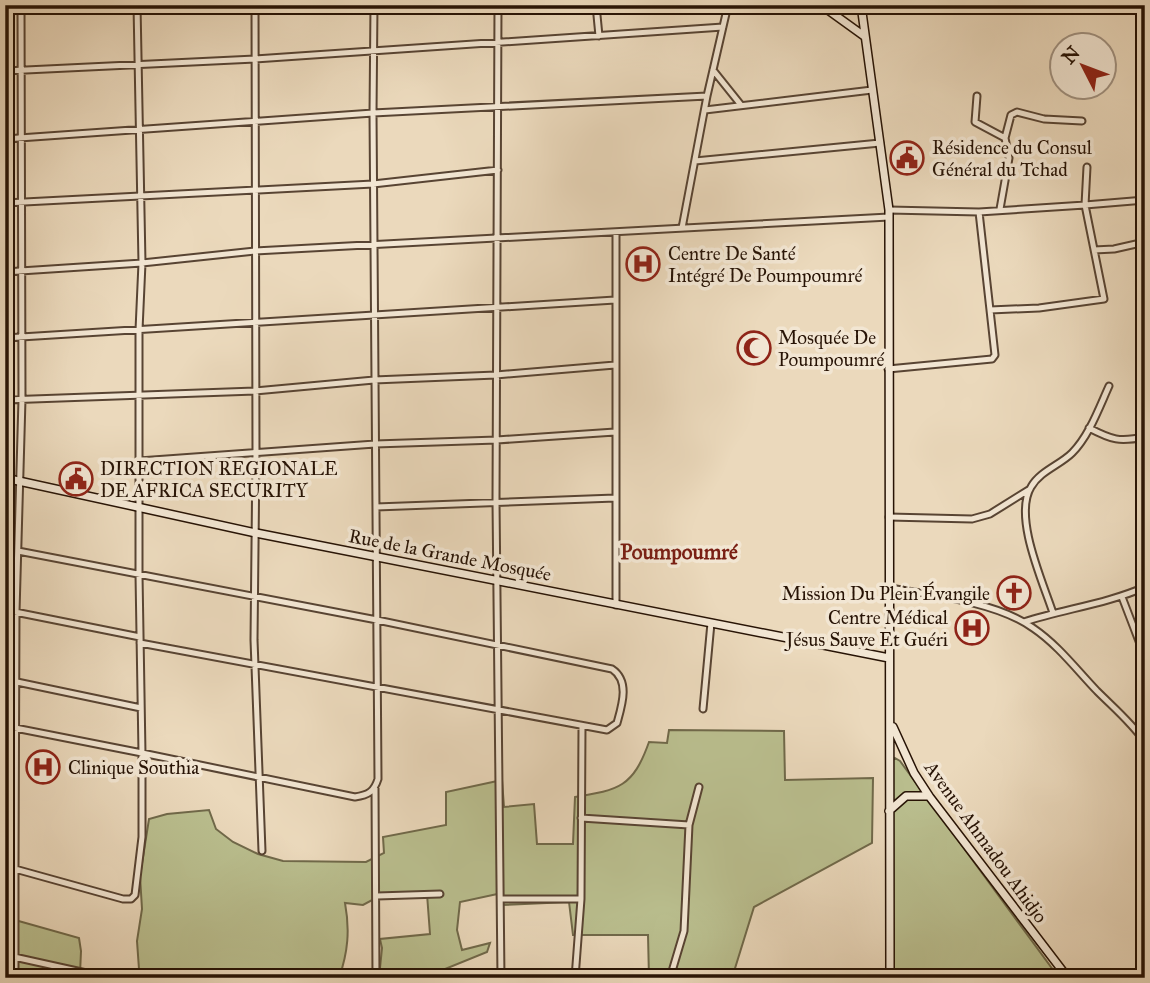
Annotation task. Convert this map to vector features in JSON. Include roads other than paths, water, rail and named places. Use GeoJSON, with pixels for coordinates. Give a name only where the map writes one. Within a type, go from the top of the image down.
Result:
{"type":"FeatureCollection","features":[{"type":"Feature","properties":{"kind":"main road"},"geometry":{"type":"LineString","coordinates":[[821,5],[864,36]]}},
{"type":"Feature","properties":{"kind":"main road"},"geometry":{"type":"LineString","coordinates":[[861,5],[889,214],[890,978]]}},
{"type":"Feature","properties":{"kind":"main road","name":"Rue de la Grande Mosquée"},"geometry":{"type":"LineString","coordinates":[[5,478],[256,533],[889,658]]}},
{"type":"Feature","properties":{"kind":"main road","name":"Avenue Ahmadou Ahidjo"},"geometry":{"type":"LineString","coordinates":[[891,719],[914,773],[929,796],[1068,978]]}},
{"type":"Feature","properties":{"kind":"main road"},"geometry":{"type":"LineString","coordinates":[[888,811],[906,796],[929,796]]}},
{"type":"Feature","properties":{"kind":"street"},"geometry":{"type":"LineString","coordinates":[[5,6],[22,5],[23,71],[22,400],[16,612],[15,978]]}},
{"type":"Feature","properties":{"kind":"street"},"geometry":{"type":"LineString","coordinates":[[5,867],[123,899],[131,899],[135,895],[142,837],[138,461],[142,263],[137,5]]}},
{"type":"Feature","properties":{"kind":"street"},"geometry":{"type":"LineString","coordinates":[[255,5],[254,597],[262,851]]}},
{"type":"Feature","properties":{"kind":"street"},"geometry":{"type":"LineString","coordinates":[[374,5],[378,779],[375,788],[376,978]]}},
{"type":"Feature","properties":{"kind":"street"},"geometry":{"type":"LineString","coordinates":[[498,5],[496,501],[501,978]]}},
{"type":"Feature","properties":{"kind":"street"},"geometry":{"type":"LineString","coordinates":[[596,5],[599,36]]}},
{"type":"Feature","properties":{"kind":"street"},"geometry":{"type":"LineString","coordinates":[[682,228],[707,96],[729,5]]}},
{"type":"Feature","properties":{"kind":"street"},"geometry":{"type":"LineString","coordinates":[[5,71],[254,59],[723,27]]}},
{"type":"Feature","properties":{"kind":"street"},"geometry":{"type":"LineString","coordinates":[[713,70],[741,105]]}},
{"type":"Feature","properties":{"kind":"street"},"geometry":{"type":"LineString","coordinates":[[705,110],[872,90]]}},
{"type":"Feature","properties":{"kind":"street"},"geometry":{"type":"LineString","coordinates":[[5,139],[373,113],[707,96]]}},
{"type":"Feature","properties":{"kind":"street"},"geometry":{"type":"LineString","coordinates":[[977,96],[975,122],[1005,138]]}},
{"type":"Feature","properties":{"kind":"street"},"geometry":{"type":"LineString","coordinates":[[1000,209],[1009,158],[1005,138],[1009,118],[1017,112],[1044,118],[1082,121]]}},
{"type":"Feature","properties":{"kind":"street"},"geometry":{"type":"LineString","coordinates":[[695,160],[880,143]]}},
{"type":"Feature","properties":{"kind":"street"},"geometry":{"type":"LineString","coordinates":[[990,310],[1039,308],[1104,299],[1085,205],[1087,167]]}},
{"type":"Feature","properties":{"kind":"street"},"geometry":{"type":"LineString","coordinates":[[5,203],[373,184],[498,170]]}},
{"type":"Feature","properties":{"kind":"street"},"geometry":{"type":"LineString","coordinates":[[5,272],[142,263],[255,251],[617,232],[889,214],[979,212],[1145,200]]}},
{"type":"Feature","properties":{"kind":"street"},"geometry":{"type":"LineString","coordinates":[[888,369],[992,359],[995,355],[979,212]]}},
{"type":"Feature","properties":{"kind":"street"},"geometry":{"type":"LineString","coordinates":[[616,605],[617,232]]}},
{"type":"Feature","properties":{"kind":"street"},"geometry":{"type":"LineString","coordinates":[[1094,250],[1145,242]]}},
{"type":"Feature","properties":{"kind":"street"},"geometry":{"type":"LineString","coordinates":[[5,338],[615,300]]}},
{"type":"Feature","properties":{"kind":"street"},"geometry":{"type":"LineString","coordinates":[[5,400],[255,391],[374,380],[496,375],[615,365]]}},
{"type":"Feature","properties":{"kind":"street"},"geometry":{"type":"LineString","coordinates":[[889,517],[972,519],[990,514],[1030,489],[1038,478],[1073,452],[1089,428],[1109,386]]}},
{"type":"Feature","properties":{"kind":"street"},"geometry":{"type":"LineString","coordinates":[[1089,428],[1112,440],[1145,438]]}},
{"type":"Feature","properties":{"kind":"street"},"geometry":{"type":"LineString","coordinates":[[138,461],[375,444],[615,432]]}},
{"type":"Feature","properties":{"kind":"street"},"geometry":{"type":"LineString","coordinates":[[1030,489],[1027,502],[1027,536],[1053,613]]}},
{"type":"Feature","properties":{"kind":"street"},"geometry":{"type":"LineString","coordinates":[[376,507],[615,498]]}},
{"type":"Feature","properties":{"kind":"street"},"geometry":{"type":"LineString","coordinates":[[5,610],[140,640],[582,727],[607,730],[617,723],[622,703],[623,684],[620,674],[612,669],[377,620],[18,551]]}},
{"type":"Feature","properties":{"kind":"street"},"geometry":{"type":"LineString","coordinates":[[1024,622],[1122,597],[1145,587]]}},
{"type":"Feature","properties":{"kind":"street"},"geometry":{"type":"LineString","coordinates":[[889,588],[965,601],[1024,622],[1071,661],[1145,742]]}},
{"type":"Feature","properties":{"kind":"street"},"geometry":{"type":"LineString","coordinates":[[1122,597],[1145,657]]}},
{"type":"Feature","properties":{"kind":"street"},"geometry":{"type":"LineString","coordinates":[[703,709],[711,623]]}},
{"type":"Feature","properties":{"kind":"street"},"geometry":{"type":"LineString","coordinates":[[17,682],[141,708]]}},
{"type":"Feature","properties":{"kind":"street"},"geometry":{"type":"LineString","coordinates":[[5,726],[355,797],[367,795],[375,788]]}},
{"type":"Feature","properties":{"kind":"street"},"geometry":{"type":"LineString","coordinates":[[575,978],[581,899],[582,727]]}},
{"type":"Feature","properties":{"kind":"street"},"geometry":{"type":"LineString","coordinates":[[670,978],[684,931],[689,825],[699,787]]}},
{"type":"Feature","properties":{"kind":"street"},"geometry":{"type":"LineString","coordinates":[[580,818],[689,825]]}},
{"type":"Feature","properties":{"kind":"street"},"geometry":{"type":"LineString","coordinates":[[377,896],[440,894]]}},
{"type":"Feature","properties":{"kind":"street"},"geometry":{"type":"LineString","coordinates":[[502,899],[581,899]]}},
{"type":"Feature","properties":{"kind":"street"},"geometry":{"type":"LineString","coordinates":[[5,955],[109,978]]}},
{"type":"Feature","properties":{"kind":"place","name":"Résidence du Consul Général du Tchad"},"geometry":{"type":"Point","coordinates":[907,158]}},
{"type":"Feature","properties":{"kind":"place","name":"Centre De Santé Intégré De Poumpoumré"},"geometry":{"type":"Point","coordinates":[643,264]}},
{"type":"Feature","properties":{"kind":"place","name":"Mosquée De Poumpoumré"},"geometry":{"type":"Point","coordinates":[754,348]}},
{"type":"Feature","properties":{"kind":"place","name":"DIRECTION REGIONALE DE AFRICA SECURITY"},"geometry":{"type":"Point","coordinates":[76,479]}},
{"type":"Feature","properties":{"kind":"place","name":"Mission Du Plein Évangile"},"geometry":{"type":"Point","coordinates":[1014,593]}},
{"type":"Feature","properties":{"kind":"place","name":"Centre Médical Jésus Sauve Et Guéri"},"geometry":{"type":"Point","coordinates":[972,628]}},
{"type":"Feature","properties":{"kind":"place","name":"Clinique Southia"},"geometry":{"type":"Point","coordinates":[43,767]}},
{"type":"Feature","properties":{"kind":"district","name":"Poumpoumré"},"geometry":{"type":"Point","coordinates":[679,552]}}]}
